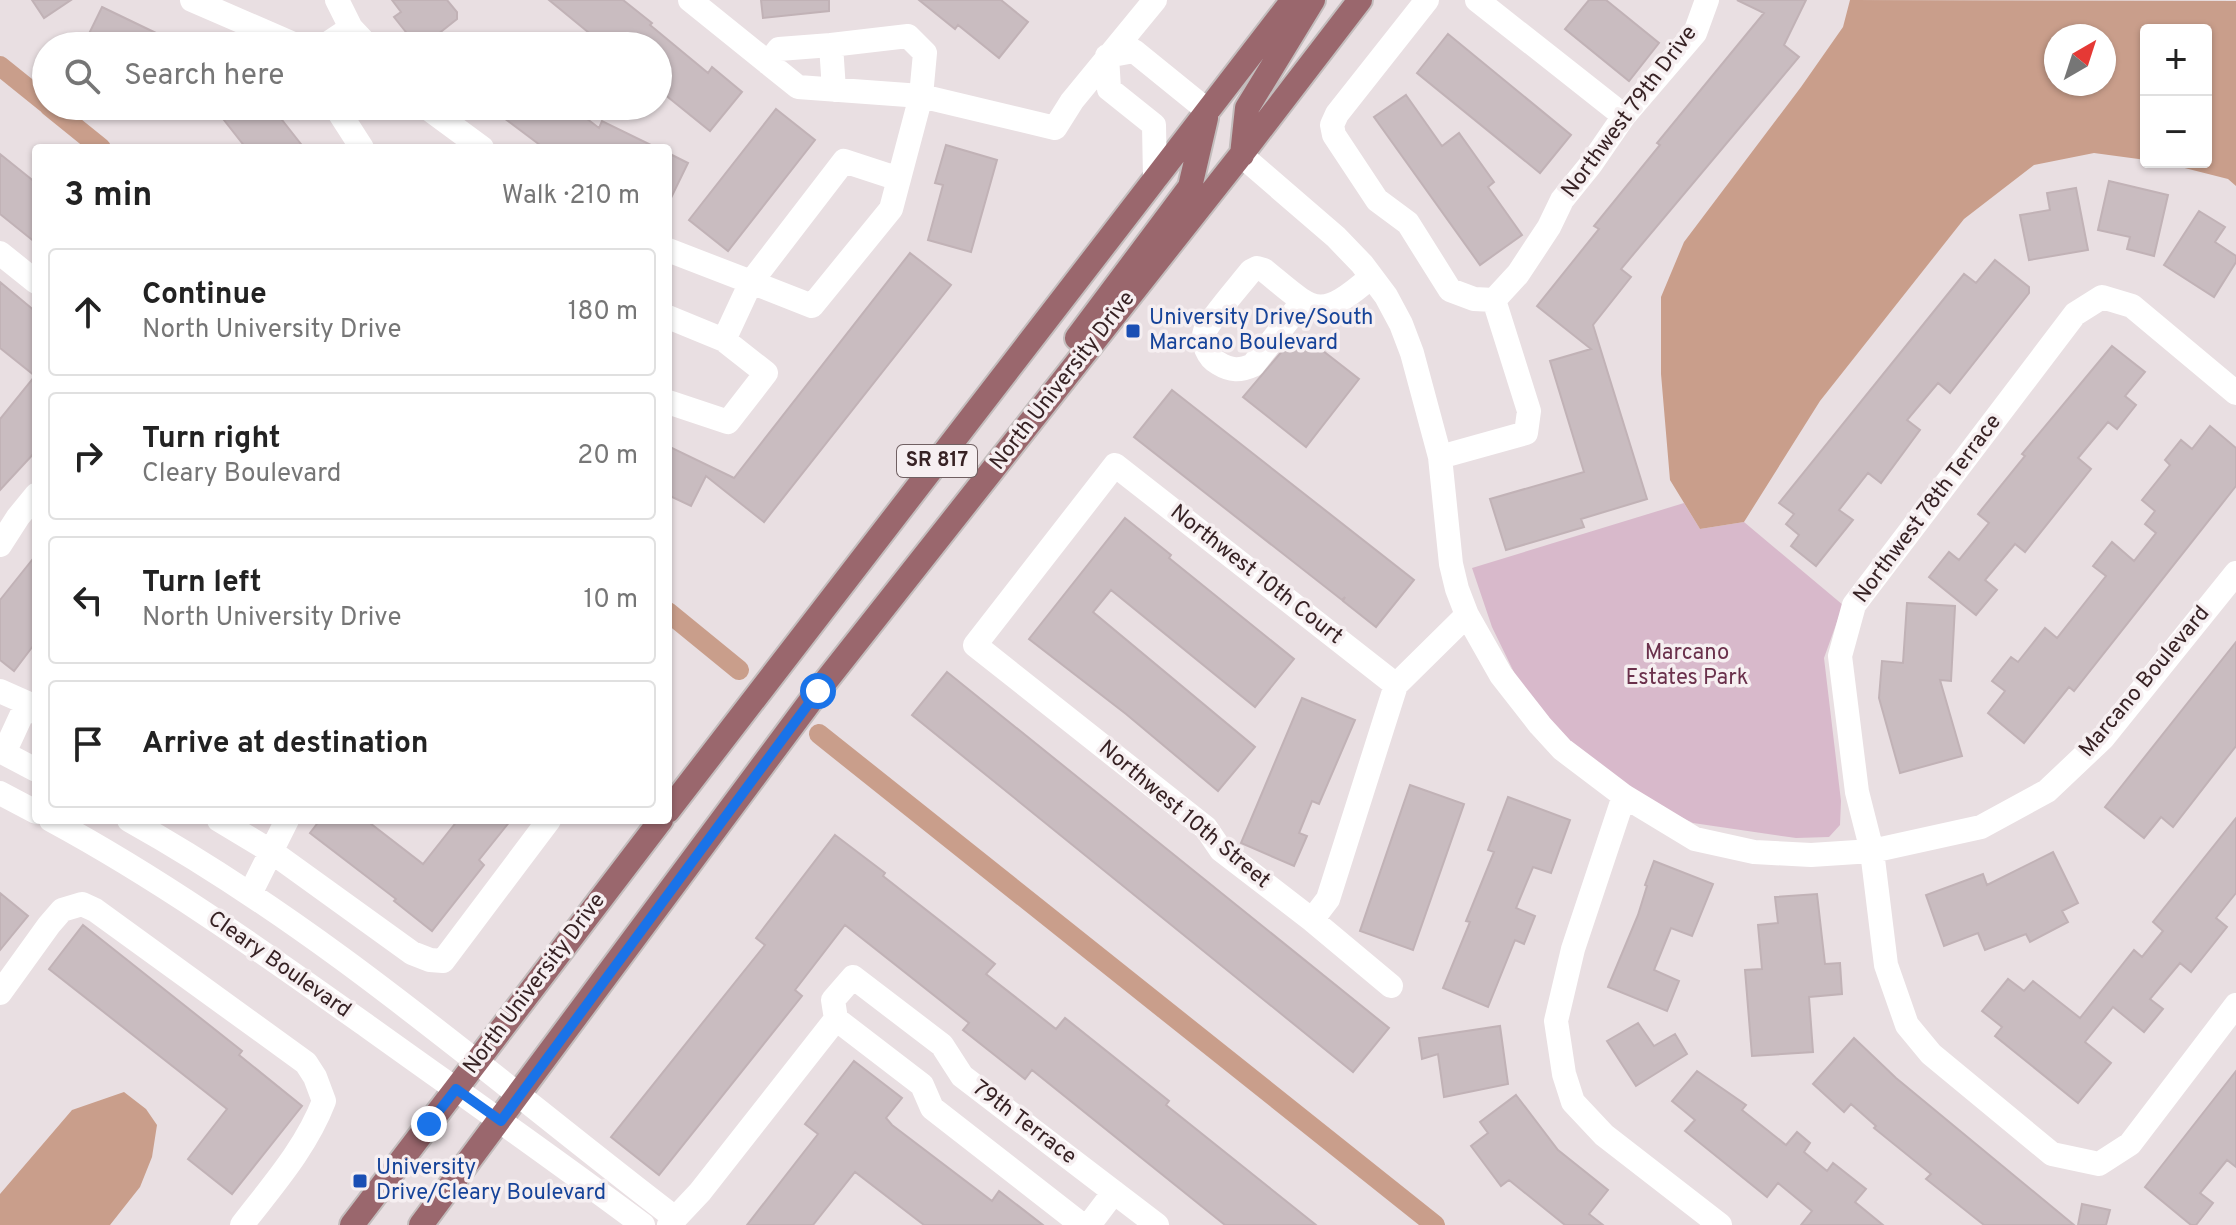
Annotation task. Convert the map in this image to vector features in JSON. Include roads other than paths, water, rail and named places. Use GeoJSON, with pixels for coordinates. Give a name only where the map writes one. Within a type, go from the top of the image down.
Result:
{"type":"FeatureCollection","features":[{"type":"Feature","properties":{"kind":"main road","name":"SR 817"},"geometry":{"type":"LineString","coordinates":[[672,806],[1293,0]]}},
{"type":"Feature","properties":{"kind":"main road"},"geometry":{"type":"LineString","coordinates":[[1241,155],[1247,108],[1313,0]]}},
{"type":"Feature","properties":{"kind":"main road","name":"North University Drive"},"geometry":{"type":"LineString","coordinates":[[421,1225],[818,691],[1360,0]]}},
{"type":"Feature","properties":{"kind":"main road"},"geometry":{"type":"LineString","coordinates":[[1036,415],[1034,401],[1038,391],[1190,187],[1208,111]]}},
{"type":"Feature","properties":{"kind":"main road","name":"North University Drive"},"geometry":{"type":"LineString","coordinates":[[352,1225],[658,824]]}},
{"type":"Feature","properties":{"kind":"street"},"geometry":{"type":"LineString","coordinates":[[192,0],[267,32]]}},
{"type":"Feature","properties":{"kind":"street"},"geometry":{"type":"LineString","coordinates":[[337,0],[355,32]]}},
{"type":"Feature","properties":{"kind":"street"},"geometry":{"type":"LineString","coordinates":[[692,1],[798,87],[921,96],[1055,128],[1107,56],[1155,0]]}},
{"type":"Feature","properties":{"kind":"street"},"geometry":{"type":"LineString","coordinates":[[1427,0],[1337,114],[1332,125],[1334,135],[1377,200],[1408,223],[1450,290],[1474,299],[1494,300],[1529,411],[1526,433],[1440,457]]}},
{"type":"Feature","properties":{"kind":"street","name":"Northwest 79th Drive"},"geometry":{"type":"LineString","coordinates":[[1494,300],[1518,274],[1549,227],[1562,200],[1624,116],[1695,33],[1707,0]]}},
{"type":"Feature","properties":{"kind":"street"},"geometry":{"type":"LineString","coordinates":[[1490,4],[1624,116]]}},
{"type":"Feature","properties":{"kind":"street"},"geometry":{"type":"LineString","coordinates":[[345,32],[351,28]]}},
{"type":"Feature","properties":{"kind":"street"},"geometry":{"type":"LineString","coordinates":[[672,252],[812,306],[891,209],[921,96],[925,53],[908,36],[779,49],[768,63]]}},
{"type":"Feature","properties":{"kind":"street"},"geometry":{"type":"LineString","coordinates":[[831,45],[834,90]]}},
{"type":"Feature","properties":{"kind":"street"},"geometry":{"type":"LineString","coordinates":[[1107,56],[1134,51],[1208,111]]}},
{"type":"Feature","properties":{"kind":"street"},"geometry":{"type":"LineString","coordinates":[[1107,56],[1109,89],[1154,125],[1155,179]]}},
{"type":"Feature","properties":{"kind":"street"},"geometry":{"type":"LineString","coordinates":[[344,120],[359,144]]}},
{"type":"Feature","properties":{"kind":"street"},"geometry":{"type":"LineString","coordinates":[[444,120],[477,144]]}},
{"type":"Feature","properties":{"kind":"street","name":"Marcano Boulevard"},"geometry":{"type":"LineString","coordinates":[[1241,155],[1336,237],[1386,296],[1401,324],[1440,457],[1451,564],[1467,615],[1501,675],[1562,749],[1624,796],[1695,839],[1754,852],[1811,855],[1872,851],[1981,827],[2047,791],[2103,738],[2235,576]]}},
{"type":"Feature","properties":{"kind":"street"},"geometry":{"type":"LineString","coordinates":[[724,340],[751,282],[844,161],[899,179]]}},
{"type":"Feature","properties":{"kind":"street"},"geometry":{"type":"LineString","coordinates":[[0,253],[32,279]]}},
{"type":"Feature","properties":{"kind":"street"},"geometry":{"type":"LineString","coordinates":[[1303,301],[1320,308],[1333,306],[1371,277]]}},
{"type":"Feature","properties":{"kind":"street","name":"Northwest 78th Terrace"},"geometry":{"type":"LineString","coordinates":[[1872,851],[1857,792],[1840,656],[1854,605],[2075,314],[2102,297],[2132,306],[2236,393]]}},
{"type":"Feature","properties":{"kind":"street"},"geometry":{"type":"LineString","coordinates":[[672,319],[724,340],[766,373],[728,422],[672,403]]}},
{"type":"Feature","properties":{"kind":"street","name":"Northwest 10th Court"},"geometry":{"type":"LineString","coordinates":[[975,645],[1115,465],[1396,685]]}},
{"type":"Feature","properties":{"kind":"street"},"geometry":{"type":"LineString","coordinates":[[0,545],[32,500]]}},
{"type":"Feature","properties":{"kind":"street"},"geometry":{"type":"LineString","coordinates":[[1312,920],[1328,899],[1396,685],[1467,615]]}},
{"type":"Feature","properties":{"kind":"street","name":"Northwest 10th Street"},"geometry":{"type":"LineString","coordinates":[[975,645],[1206,828],[1221,850],[1391,986]]}},
{"type":"Feature","properties":{"kind":"street"},"geometry":{"type":"LineString","coordinates":[[0,691],[32,707],[2,752],[32,768]]}},
{"type":"Feature","properties":{"kind":"street"},"geometry":{"type":"LineString","coordinates":[[0,793],[32,810]]}},
{"type":"Feature","properties":{"kind":"street"},"geometry":{"type":"LineString","coordinates":[[1624,796],[1573,949],[1556,1021],[1564,1074],[1573,1102],[1604,1135],[1720,1225]]}},
{"type":"Feature","properties":{"kind":"street","name":"Cleary Boulevard"},"geometry":{"type":"LineString","coordinates":[[58,824],[163,885],[244,939],[643,1225]]}},
{"type":"Feature","properties":{"kind":"street","name":"Cleary Boulevard"},"geometry":{"type":"LineString","coordinates":[[136,824],[250,894],[384,987],[672,1222]]}},
{"type":"Feature","properties":{"kind":"street"},"geometry":{"type":"LineString","coordinates":[[226,824],[272,852],[412,953],[443,961],[546,824]]}},
{"type":"Feature","properties":{"kind":"street"},"geometry":{"type":"LineString","coordinates":[[250,894],[285,824]]}},
{"type":"Feature","properties":{"kind":"street"},"geometry":{"type":"LineString","coordinates":[[1872,851],[1886,965],[1907,1025],[1931,1054],[2052,1154],[2099,1164],[2130,1144],[2236,1005]]}},
{"type":"Feature","properties":{"kind":"street"},"geometry":{"type":"LineString","coordinates":[[0,993],[62,910],[82,904],[95,910],[306,1063],[324,1101],[316,1122],[242,1225]]}},
{"type":"Feature","properties":{"kind":"street","name":"79th Terrace"},"geometry":{"type":"LineString","coordinates":[[1082,1225],[932,1108],[922,1085],[836,1019],[833,1000],[853,977],[942,1045],[962,1076],[1157,1225]]}},
{"type":"Feature","properties":{"kind":"street"},"geometry":{"type":"LineString","coordinates":[[672,1222],[700,1192],[836,1019]]}},
{"type":"Feature","properties":{"kind":"street"},"geometry":{"type":"LineString","coordinates":[[922,1085],[953,1062]]}},
{"type":"Feature","properties":{"kind":"street"},"geometry":{"type":"LineString","coordinates":[[1089,1225],[1114,1192]]}},
{"type":"Feature","properties":{"kind":"waterway"},"geometry":{"type":"LineString","coordinates":[[0,66],[32,92]]}},
{"type":"Feature","properties":{"kind":"waterway"},"geometry":{"type":"LineString","coordinates":[[66,120],[96,144]]}},
{"type":"Feature","properties":{"kind":"waterway"},"geometry":{"type":"LineString","coordinates":[[672,615],[739,670]]}},
{"type":"Feature","properties":{"kind":"waterway"},"geometry":{"type":"LineString","coordinates":[[819,734],[1435,1225]]}},
{"type":"Feature","properties":{"kind":"place","name":"University Drive/South Marcano Boulevard"},"geometry":{"type":"Point","coordinates":[1133,331]}},
{"type":"Feature","properties":{"kind":"place","name":"University Drive/Cleary Boulevard"},"geometry":{"type":"Point","coordinates":[360,1181]}},
{"type":"Feature","properties":{"kind":"park label","name":"Marcano Estates Park"},"geometry":{"type":"Point","coordinates":[1687,666]}}]}
